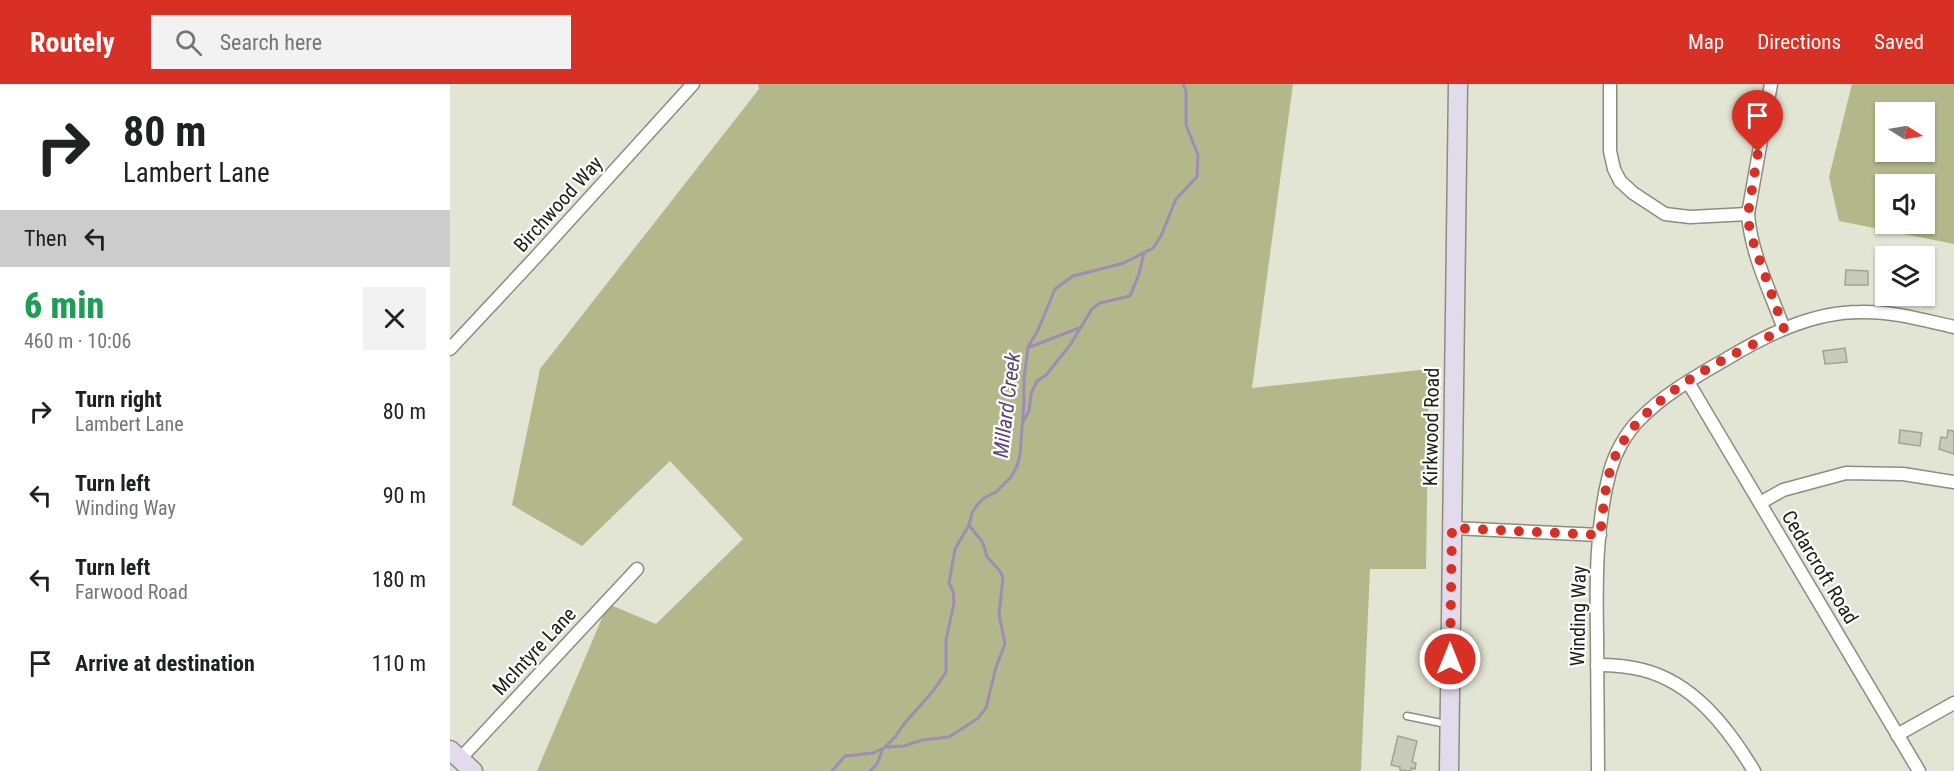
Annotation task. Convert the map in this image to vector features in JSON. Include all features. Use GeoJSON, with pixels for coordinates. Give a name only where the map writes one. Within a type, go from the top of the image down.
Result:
{"type":"FeatureCollection","features":[{"type":"Feature","properties":{"kind":"street","name":"Birchwood Way"},"geometry":{"type":"LineString","coordinates":[[450,349],[693,84]]}},
{"type":"Feature","properties":{"kind":"street","name":"Kirkwood Road"},"geometry":{"type":"LineString","coordinates":[[1449,771],[1458,84]]}},
{"type":"Feature","properties":{"kind":"street"},"geometry":{"type":"LineString","coordinates":[[1610,84],[1610,150],[1614,170],[1620,182],[1633,194],[1665,214],[1689,217],[1748,214]]}},
{"type":"Feature","properties":{"kind":"street"},"geometry":{"type":"LineString","coordinates":[[1771,84],[1748,214],[1756,254],[1784,329]]}},
{"type":"Feature","properties":{"kind":"street","name":"Winding Way"},"geometry":{"type":"LineString","coordinates":[[1598,771],[1596,576],[1600,535],[1610,470],[1622,442],[1638,421],[1660,401],[1735,353],[1784,329],[1813,318],[1839,313],[1887,313],[1954,327]]}},
{"type":"Feature","properties":{"kind":"street","name":"Cedarcroft Road"},"geometry":{"type":"LineString","coordinates":[[1688,382],[1919,771]]}},
{"type":"Feature","properties":{"kind":"street"},"geometry":{"type":"LineString","coordinates":[[1760,503],[1784,490],[1846,473],[1903,474],[1954,482]]}},
{"type":"Feature","properties":{"kind":"street"},"geometry":{"type":"LineString","coordinates":[[1452,528],[1600,535]]}},
{"type":"Feature","properties":{"kind":"street","name":"McIntyre Lane"},"geometry":{"type":"LineString","coordinates":[[461,760],[637,569]]}},
{"type":"Feature","properties":{"kind":"street"},"geometry":{"type":"LineString","coordinates":[[1597,665],[1626,666],[1644,670],[1665,677],[1685,689],[1707,707],[1754,771]]}},
{"type":"Feature","properties":{"kind":"street"},"geometry":{"type":"LineString","coordinates":[[1897,735],[1954,703]]}},
{"type":"Feature","properties":{"kind":"lane"},"geometry":{"type":"LineString","coordinates":[[1407,716],[1450,724]]}},
{"type":"Feature","properties":{"kind":"green space"},"geometry":{"type":"Polygon","coordinates":[[[758,84],[1293,84],[1252,388],[1429,369],[1426,569],[1370,569],[1361,771],[537,771],[608,604],[656,624],[743,539],[670,461],[582,546],[512,505],[540,369],[759,89],[758,84]]]}},
{"type":"Feature","properties":{"kind":"green space"},"geometry":{"type":"Polygon","coordinates":[[[1852,84],[1954,84],[1954,244],[1904,234],[1935,234],[1935,174],[1875,174],[1875,228],[1839,221],[1829,177],[1852,84]]]}},
{"type":"Feature","properties":{"kind":"building"},"geometry":{"type":"Polygon","coordinates":[[[1846,270],[1868,271],[1868,285],[1845,285],[1846,270]]]}},
{"type":"Feature","properties":{"kind":"building"},"geometry":{"type":"Polygon","coordinates":[[[1845,348],[1847,362],[1825,364],[1823,351],[1845,348]]]}},
{"type":"Feature","properties":{"kind":"building"},"geometry":{"type":"Polygon","coordinates":[[[1900,430],[1922,433],[1920,446],[1899,443],[1900,430]]]}},
{"type":"Feature","properties":{"kind":"building"},"geometry":{"type":"Polygon","coordinates":[[[1948,430],[1954,431],[1954,454],[1939,449],[1941,437],[1947,438],[1948,430]]]}},
{"type":"Feature","properties":{"kind":"building"},"geometry":{"type":"Polygon","coordinates":[[[1398,736],[1417,741],[1412,762],[1416,763],[1415,769],[1411,768],[1411,771],[1400,770],[1400,767],[1391,765],[1398,736]]]}},
{"type":"Feature","properties":{"kind":"waterway","name":"Millard Creek"},"geometry":{"type":"LineString","coordinates":[[832,771],[845,756],[873,753],[884,748],[934,690],[946,672],[946,640],[954,603],[953,591],[949,583],[955,549],[977,505],[984,498],[996,492],[1011,477],[1017,466],[1020,455],[1028,347],[1038,330],[1055,289],[1073,276],[1124,263],[1153,248],[1161,236],[1176,199],[1197,177],[1198,155],[1186,125],[1186,91],[1183,84]]}},
{"type":"Feature","properties":{"kind":"waterway"},"geometry":{"type":"LineString","coordinates":[[1023,422],[1029,411],[1031,394],[1037,381],[1046,375],[1070,345],[1092,309],[1100,303],[1130,296],[1144,253]]}},
{"type":"Feature","properties":{"kind":"waterway"},"geometry":{"type":"LineString","coordinates":[[1030,347],[1079,328]]}},
{"type":"Feature","properties":{"kind":"waterway"},"geometry":{"type":"LineString","coordinates":[[887,747],[949,737],[977,719],[986,708],[996,667],[1005,644],[999,614],[1003,578],[1000,571],[987,557],[983,543],[969,525]]}},
{"type":"Feature","properties":{"kind":"waterway"},"geometry":{"type":"LineString","coordinates":[[870,771],[877,764],[882,751]]}},
{"type":"Feature","properties":{"kind":"route"},"geometry":{"type":"LineString","coordinates":[[1450,659],[1452,528],[1600,535],[1610,470],[1622,442],[1638,421],[1660,401],[1688,382],[1735,353],[1784,329],[1750,233],[1748,214],[1758,152]]}}]}
